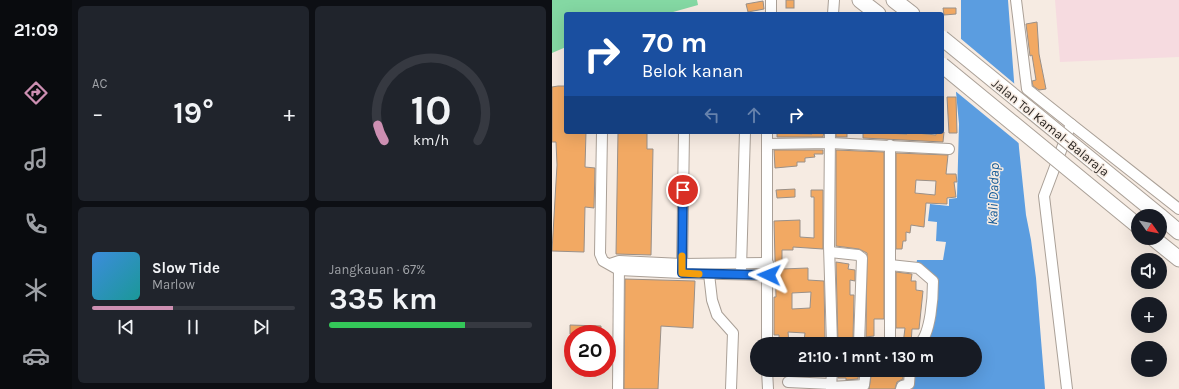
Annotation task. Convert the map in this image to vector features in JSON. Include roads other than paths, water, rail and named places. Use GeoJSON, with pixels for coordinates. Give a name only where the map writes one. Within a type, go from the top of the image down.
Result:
{"type":"FeatureCollection","features":[{"type":"Feature","properties":{"kind":"highway"},"geometry":{"type":"LineString","coordinates":[[860,0],[875,12]]}},
{"type":"Feature","properties":{"kind":"highway"},"geometry":{"type":"LineString","coordinates":[[894,0],[909,12]]}},
{"type":"Feature","properties":{"kind":"highway","name":"Jalan Tol Kamal–Balaraja"},"geometry":{"type":"LineString","coordinates":[[944,40],[1151,209]]}},
{"type":"Feature","properties":{"kind":"highway","name":"Jalan Tol Kamal–Balaraja"},"geometry":{"type":"LineString","coordinates":[[944,67],[1131,220]]}},
{"type":"Feature","properties":{"kind":"highway","name":"Jalan Tol Kamal–Balaraja"},"geometry":{"type":"LineString","coordinates":[[1167,222],[1179,232]]}},
{"type":"Feature","properties":{"kind":"highway"},"geometry":{"type":"LineString","coordinates":[[1162,245],[1179,259]]}},
{"type":"Feature","properties":{"kind":"street"},"geometry":{"type":"LineString","coordinates":[[771,0],[771,12]]}},
{"type":"Feature","properties":{"kind":"street"},"geometry":{"type":"LineString","coordinates":[[834,0],[834,12]]}},
{"type":"Feature","properties":{"kind":"street"},"geometry":{"type":"LineString","coordinates":[[1016,0],[1027,89],[1179,209]]}},
{"type":"Feature","properties":{"kind":"street"},"geometry":{"type":"LineString","coordinates":[[1067,389],[1044,196],[1071,124]]}},
{"type":"Feature","properties":{"kind":"street"},"geometry":{"type":"LineString","coordinates":[[602,134],[600,254],[602,260],[616,265],[682,268],[741,262],[768,263]]}},
{"type":"Feature","properties":{"kind":"street"},"geometry":{"type":"LineString","coordinates":[[682,268],[684,134]]}},
{"type":"Feature","properties":{"kind":"street"},"geometry":{"type":"LineString","coordinates":[[741,274],[745,134]]}},
{"type":"Feature","properties":{"kind":"street"},"geometry":{"type":"LineString","coordinates":[[767,134],[769,275],[767,337]]}},
{"type":"Feature","properties":{"kind":"street"},"geometry":{"type":"LineString","coordinates":[[830,134],[832,337]]}},
{"type":"Feature","properties":{"kind":"street"},"geometry":{"type":"LineString","coordinates":[[767,144],[830,143],[949,149]]}},
{"type":"Feature","properties":{"kind":"street"},"geometry":{"type":"LineString","coordinates":[[890,145],[890,337]]}},
{"type":"Feature","properties":{"kind":"street"},"geometry":{"type":"LineString","coordinates":[[830,252],[858,255],[862,258],[859,337]]}},
{"type":"Feature","properties":{"kind":"street"},"geometry":{"type":"LineString","coordinates":[[616,265],[618,389]]}},
{"type":"Feature","properties":{"kind":"street"},"geometry":{"type":"LineString","coordinates":[[890,265],[918,268],[933,281],[928,330],[925,337]]}},
{"type":"Feature","properties":{"kind":"street"},"geometry":{"type":"LineString","coordinates":[[682,268],[709,274],[769,275]]}},
{"type":"Feature","properties":{"kind":"street"},"geometry":{"type":"LineString","coordinates":[[709,274],[712,300],[717,315],[733,333],[731,389]]}},
{"type":"Feature","properties":{"kind":"street"},"geometry":{"type":"LineString","coordinates":[[767,377],[768,389]]}},
{"type":"Feature","properties":{"kind":"street"},"geometry":{"type":"LineString","coordinates":[[788,382],[831,386],[864,385],[865,377]]}},
{"type":"Feature","properties":{"kind":"street"},"geometry":{"type":"LineString","coordinates":[[901,389],[902,386],[909,384],[910,377]]}},
{"type":"Feature","properties":{"kind":"water","name":"Kali Dadap"},"geometry":{"type":"Polygon","coordinates":[[[961,0],[1008,0],[1019,148],[1026,215],[1036,278],[1045,389],[908,389],[911,377],[982,377],[982,337],[930,337],[936,282],[916,266],[917,260],[943,260],[946,242],[936,241],[937,222],[928,221],[930,204],[949,206],[949,199],[957,198],[959,124],[956,92],[965,78],[966,57],[961,51],[961,0]]]}}]}
